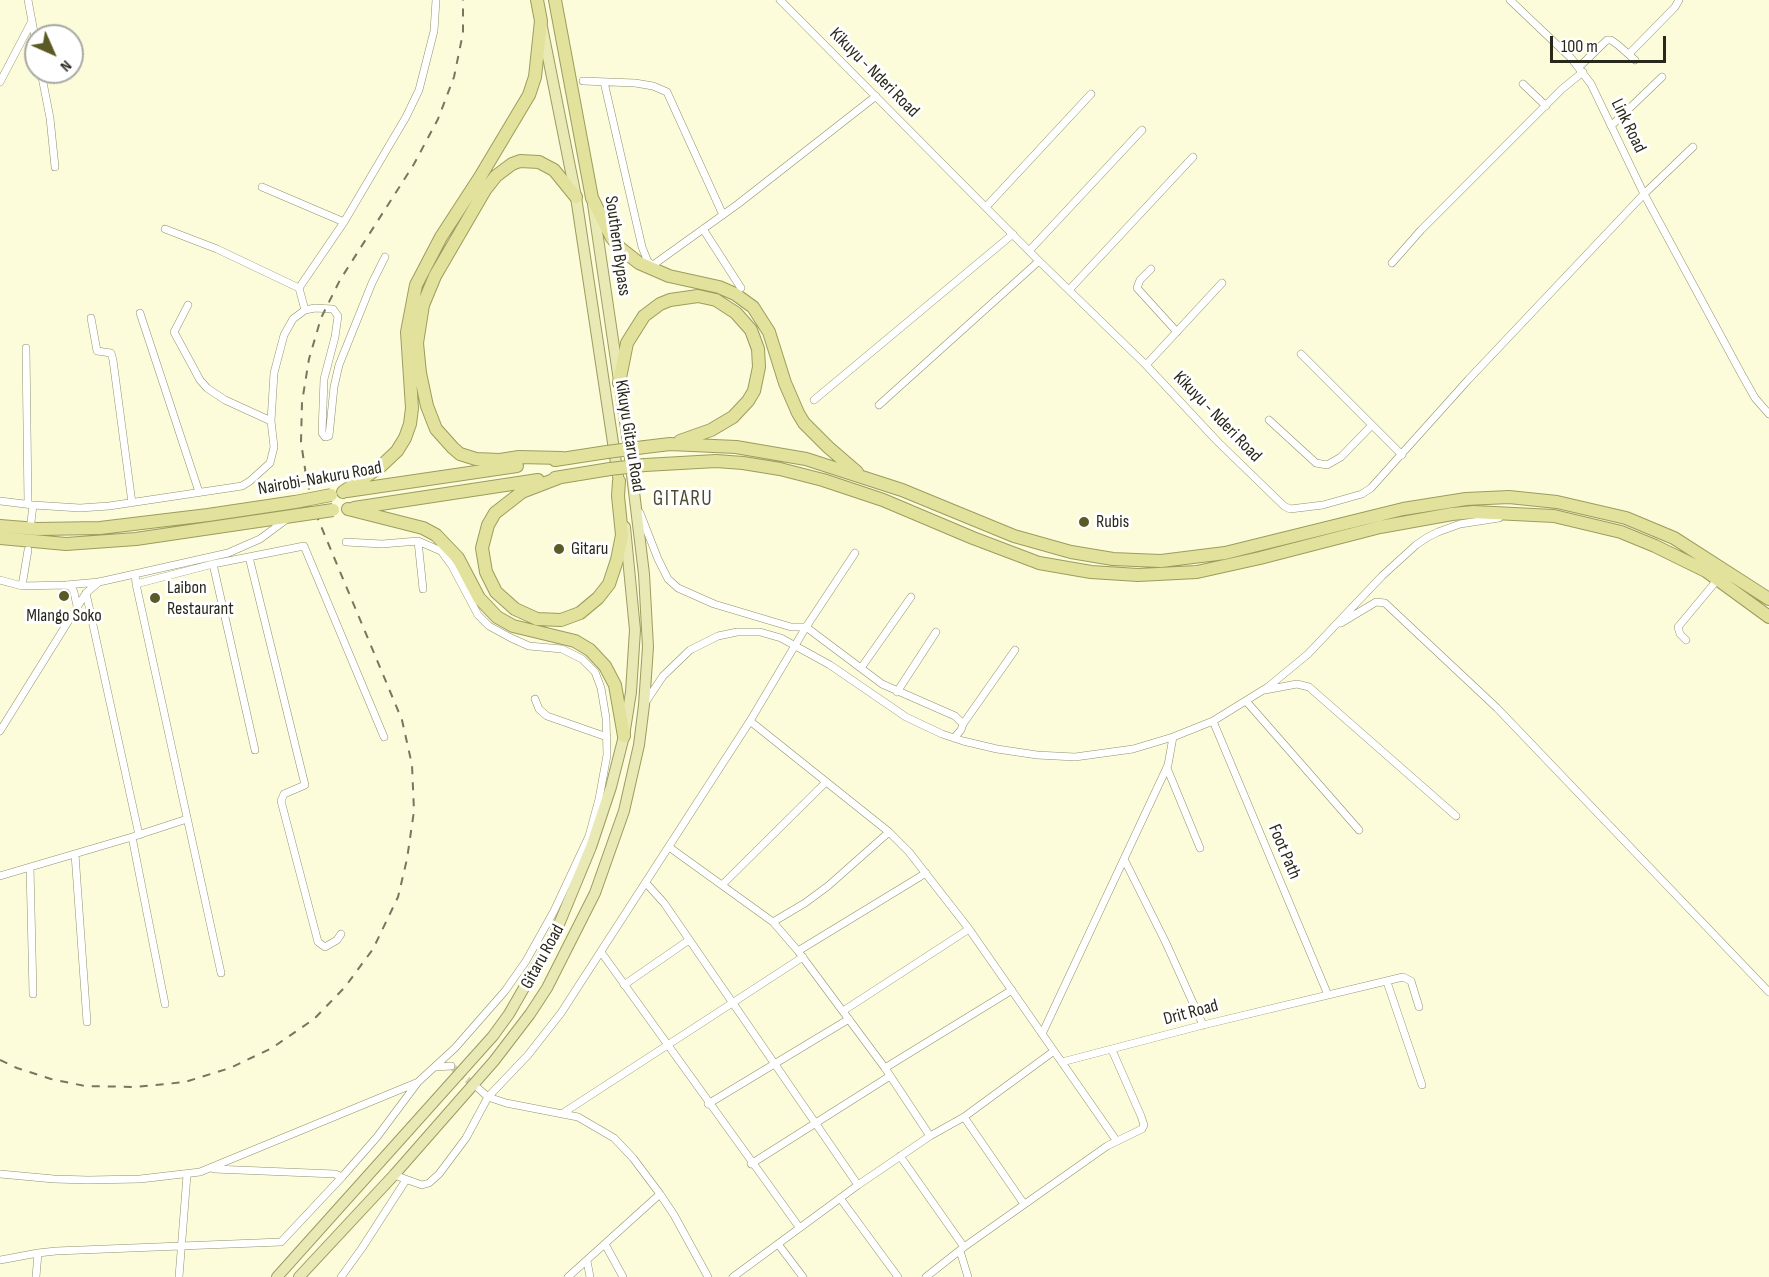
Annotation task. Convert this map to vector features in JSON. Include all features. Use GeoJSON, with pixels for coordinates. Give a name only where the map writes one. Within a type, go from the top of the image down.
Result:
{"type":"FeatureCollection","features":[{"type":"Feature","properties":{"kind":"highway"},"geometry":{"type":"LineString","coordinates":[[337,494],[380,467],[397,451],[405,438],[412,408],[407,332],[416,285],[441,237],[529,95],[535,77],[541,21],[537,0]]}},
{"type":"Feature","properties":{"kind":"highway","name":"Southern Bypass"},"geometry":{"type":"LineString","coordinates":[[555,0],[592,198]]}},
{"type":"Feature","properties":{"kind":"highway"},"geometry":{"type":"LineString","coordinates":[[562,458],[519,457],[500,460],[476,459],[460,454],[436,429],[427,406],[417,344],[423,304],[435,276],[485,190],[496,176],[520,161],[539,162],[554,170],[576,197]]}},
{"type":"Feature","properties":{"kind":"highway"},"geometry":{"type":"LineString","coordinates":[[592,198],[612,238],[639,263],[669,276],[719,287],[735,294],[753,307],[769,332],[784,383],[804,423],[828,447],[863,476]]}},
{"type":"Feature","properties":{"kind":"highway"},"geometry":{"type":"LineString","coordinates":[[619,383],[627,343],[644,316],[660,304],[681,297],[698,296],[726,305],[744,321],[755,338],[759,358],[758,377],[748,401],[741,410],[724,423],[704,433],[670,444]]}},
{"type":"Feature","properties":{"kind":"highway"},"geometry":{"type":"LineString","coordinates":[[670,444],[736,447],[806,459],[902,490],[1014,536],[1071,552],[1113,559],[1161,561],[1225,553],[1403,509],[1466,499],[1509,497],[1557,502],[1626,518],[1674,538],[1769,599]]}},
{"type":"Feature","properties":{"kind":"highway","name":"Nairobi-Nakuru Road"},"geometry":{"type":"LineString","coordinates":[[0,526],[37,530],[100,528],[208,515],[562,458],[670,444]]}},
{"type":"Feature","properties":{"kind":"highway","name":"Nairobi-Nakuru Road"},"geometry":{"type":"LineString","coordinates":[[0,538],[66,544],[125,540],[610,469],[716,461],[780,469],[823,480],[883,500],[973,538],[1039,562],[1091,572],[1138,575],[1197,572],[1380,527],[1452,514],[1474,512],[1554,516]]}},
{"type":"Feature","properties":{"kind":"highway"},"geometry":{"type":"LineString","coordinates":[[561,477],[522,492],[495,513],[488,525],[482,548],[486,572],[496,592],[515,609],[537,619],[561,620],[580,613],[598,598],[609,584],[622,535],[618,496],[619,481]]}},
{"type":"Feature","properties":{"kind":"highway"},"geometry":{"type":"LineString","coordinates":[[348,509],[423,528],[436,536],[458,558],[479,598],[497,617],[513,626],[575,641],[590,650],[605,666],[615,685],[624,736]]}},
{"type":"Feature","properties":{"kind":"highway"},"geometry":{"type":"LineString","coordinates":[[1554,516],[1621,532],[1655,546],[1718,579],[1769,616]]}},
{"type":"Feature","properties":{"kind":"main road","name":"Kikuyu Gitaru Road"},"geometry":{"type":"LineString","coordinates":[[541,21],[576,197],[628,553],[635,630],[632,682],[624,736]]}},
{"type":"Feature","properties":{"kind":"main road","name":"Southern Bypass"},"geometry":{"type":"LineString","coordinates":[[592,198],[645,574]]}},
{"type":"Feature","properties":{"kind":"main road","name":"Gitaru Road"},"geometry":{"type":"LineString","coordinates":[[298,1277],[394,1175],[512,1039],[547,988],[596,893],[624,811],[639,745],[648,647],[645,574]]}},
{"type":"Feature","properties":{"kind":"main road","name":"Gitaru Road"},"geometry":{"type":"LineString","coordinates":[[277,1277],[468,1065],[509,1014],[555,934],[591,847],[611,787],[624,736]]}},
{"type":"Feature","properties":{"kind":"street"},"geometry":{"type":"LineString","coordinates":[[28,0],[33,24]]}},
{"type":"Feature","properties":{"kind":"street"},"geometry":{"type":"LineString","coordinates":[[299,288],[344,222],[406,117],[418,90],[434,31],[436,0]]}},
{"type":"Feature","properties":{"kind":"street","name":"Kikuyu - Nderi Road"},"geometry":{"type":"LineString","coordinates":[[780,0],[1038,261],[1146,365],[1217,441],[1284,506],[1290,509],[1323,505],[1362,494],[1379,481],[1468,380],[1644,194],[1693,147]]}},
{"type":"Feature","properties":{"kind":"street","name":"Link Road"},"geometry":{"type":"LineString","coordinates":[[1510,0],[1581,69],[1599,99],[1644,194],[1742,375],[1755,398],[1769,414]]}},
{"type":"Feature","properties":{"kind":"street"},"geometry":{"type":"LineString","coordinates":[[1629,54],[1675,7],[1679,0]]}},
{"type":"Feature","properties":{"kind":"street"},"geometry":{"type":"LineString","coordinates":[[0,82],[32,21]]}},
{"type":"Feature","properties":{"kind":"street"},"geometry":{"type":"LineString","coordinates":[[1392,263],[1421,230],[1546,106],[1607,40],[1611,40],[1635,60]]}},
{"type":"Feature","properties":{"kind":"street"},"geometry":{"type":"LineString","coordinates":[[1611,126],[1662,76]]}},
{"type":"Feature","properties":{"kind":"street"},"geometry":{"type":"LineString","coordinates":[[583,81],[635,83],[667,92],[723,215]]}},
{"type":"Feature","properties":{"kind":"street"},"geometry":{"type":"LineString","coordinates":[[604,82],[642,247],[648,262],[653,265],[723,215],[876,96]]}},
{"type":"Feature","properties":{"kind":"street"},"geometry":{"type":"LineString","coordinates":[[43,84],[50,118],[55,167]]}},
{"type":"Feature","properties":{"kind":"street"},"geometry":{"type":"LineString","coordinates":[[1523,84],[1546,106]]}},
{"type":"Feature","properties":{"kind":"street"},"geometry":{"type":"LineString","coordinates":[[986,207],[1091,94]]}},
{"type":"Feature","properties":{"kind":"street"},"geometry":{"type":"LineString","coordinates":[[1029,251],[1142,130]]}},
{"type":"Feature","properties":{"kind":"street"},"geometry":{"type":"LineString","coordinates":[[1069,290],[1193,157]]}},
{"type":"Feature","properties":{"kind":"street"},"geometry":{"type":"LineString","coordinates":[[262,187],[344,222]]}},
{"type":"Feature","properties":{"kind":"street"},"geometry":{"type":"LineString","coordinates":[[165,229],[217,249],[299,288],[305,310]]}},
{"type":"Feature","properties":{"kind":"street"},"geometry":{"type":"LineString","coordinates":[[703,229],[741,288]]}},
{"type":"Feature","properties":{"kind":"street"},"geometry":{"type":"LineString","coordinates":[[814,400],[1013,234]]}},
{"type":"Feature","properties":{"kind":"street"},"geometry":{"type":"LineString","coordinates":[[0,501],[80,508],[242,486],[270,463],[274,447],[271,421],[274,373],[284,335],[293,319],[305,310],[315,308],[333,309],[338,316],[324,379],[322,433],[327,436],[330,434],[332,398],[339,364],[385,257]]}},
{"type":"Feature","properties":{"kind":"street"},"geometry":{"type":"LineString","coordinates":[[879,405],[1038,261]]}},
{"type":"Feature","properties":{"kind":"street"},"geometry":{"type":"LineString","coordinates":[[1151,268],[1140,280],[1137,288],[1177,332]]}},
{"type":"Feature","properties":{"kind":"street"},"geometry":{"type":"LineString","coordinates":[[1146,365],[1222,283]]}},
{"type":"Feature","properties":{"kind":"street"},"geometry":{"type":"LineString","coordinates":[[188,305],[174,332],[200,380],[207,388],[225,400],[271,421]]}},
{"type":"Feature","properties":{"kind":"street"},"geometry":{"type":"LineString","coordinates":[[140,313],[199,492]]}},
{"type":"Feature","properties":{"kind":"street"},"geometry":{"type":"LineString","coordinates":[[91,318],[97,351],[111,352],[113,360],[132,502]]}},
{"type":"Feature","properties":{"kind":"street"},"geometry":{"type":"LineString","coordinates":[[26,348],[31,522]]}},
{"type":"Feature","properties":{"kind":"street"},"geometry":{"type":"LineString","coordinates":[[1301,354],[1402,455]]}},
{"type":"Feature","properties":{"kind":"street"},"geometry":{"type":"LineString","coordinates":[[1269,420],[1316,463],[1327,465],[1341,457],[1372,425]]}},
{"type":"Feature","properties":{"kind":"street"},"geometry":{"type":"LineString","coordinates":[[634,499],[658,559],[668,579],[678,588],[714,604],[791,627],[806,627],[875,680],[897,692],[955,716],[963,724]]}},
{"type":"Feature","properties":{"kind":"street"},"geometry":{"type":"LineString","coordinates":[[0,580],[22,586],[99,582],[228,553],[260,539],[294,516]]}},
{"type":"Feature","properties":{"kind":"street"},"geometry":{"type":"LineString","coordinates":[[644,705],[663,675],[690,650],[718,636],[737,632],[760,632],[781,638],[831,665],[890,708],[924,726],[954,738],[1037,756],[1075,757],[1133,749],[1173,738],[1213,721],[1262,691],[1298,663],[1389,569],[1416,545],[1438,532],[1477,521],[1554,516]]}},
{"type":"Feature","properties":{"kind":"street"},"geometry":{"type":"LineString","coordinates":[[418,541],[423,589]]}},
{"type":"Feature","properties":{"kind":"street"},"geometry":{"type":"LineString","coordinates":[[0,1260],[38,1252],[281,1242],[377,1137],[418,1082],[455,1048],[506,991],[554,911],[589,836],[607,755],[608,737],[601,688],[595,672],[582,659],[562,649],[529,646],[489,626],[478,615],[452,566],[441,552],[418,541],[382,544],[346,542]]}},
{"type":"Feature","properties":{"kind":"street"},"geometry":{"type":"LineString","coordinates":[[135,584],[213,564],[304,546],[384,737]]}},
{"type":"Feature","properties":{"kind":"street"},"geometry":{"type":"LineString","coordinates":[[22,586],[28,550]]}},
{"type":"Feature","properties":{"kind":"street"},"geometry":{"type":"LineString","coordinates":[[394,1175],[422,1185],[429,1183],[439,1174],[466,1138],[488,1097],[528,1055],[561,1013],[750,721],[806,627],[855,553]]}},
{"type":"Feature","properties":{"kind":"street"},"geometry":{"type":"LineString","coordinates":[[249,557],[305,785],[284,794],[281,801],[318,942],[325,947],[338,940],[341,934]]}},
{"type":"Feature","properties":{"kind":"street"},"geometry":{"type":"LineString","coordinates":[[213,564],[255,750]]}},
{"type":"Feature","properties":{"kind":"street"},"geometry":{"type":"LineString","coordinates":[[135,574],[135,584],[221,973]]}},
{"type":"Feature","properties":{"kind":"street"},"geometry":{"type":"LineString","coordinates":[[1686,640],[1680,634],[1678,627],[1718,579]]}},
{"type":"Feature","properties":{"kind":"street"},"geometry":{"type":"LineString","coordinates":[[0,731],[77,606],[86,593],[99,582]]}},
{"type":"Feature","properties":{"kind":"street"},"geometry":{"type":"LineString","coordinates":[[66,585],[74,592],[77,606]]}},
{"type":"Feature","properties":{"kind":"street"},"geometry":{"type":"LineString","coordinates":[[86,593],[135,836],[165,1004]]}},
{"type":"Feature","properties":{"kind":"street"},"geometry":{"type":"LineString","coordinates":[[861,668],[911,597]]}},
{"type":"Feature","properties":{"kind":"street"},"geometry":{"type":"LineString","coordinates":[[1334,628],[1376,602],[1385,603],[1497,708],[1769,992]]}},
{"type":"Feature","properties":{"kind":"street"},"geometry":{"type":"LineString","coordinates":[[897,692],[936,632]]}},
{"type":"Feature","properties":{"kind":"street"},"geometry":{"type":"LineString","coordinates":[[954,738],[1015,650]]}},
{"type":"Feature","properties":{"kind":"street"},"geometry":{"type":"LineString","coordinates":[[1262,691],[1298,684],[1309,687],[1456,816]]}},
{"type":"Feature","properties":{"kind":"street"},"geometry":{"type":"LineString","coordinates":[[535,699],[539,709],[547,716],[608,737]]}},
{"type":"Feature","properties":{"kind":"street"},"geometry":{"type":"LineString","coordinates":[[1246,701],[1359,830]]}},
{"type":"Feature","properties":{"kind":"street"},"geometry":{"type":"LineString","coordinates":[[750,721],[889,832],[909,852],[969,929],[1116,1140]]}},
{"type":"Feature","properties":{"kind":"street","name":"Foot Path"},"geometry":{"type":"LineString","coordinates":[[1213,721],[1328,995]]}},
{"type":"Feature","properties":{"kind":"street"},"geometry":{"type":"LineString","coordinates":[[1042,1034],[1167,768],[1173,738]]}},
{"type":"Feature","properties":{"kind":"street"},"geometry":{"type":"LineString","coordinates":[[1167,768],[1200,848]]}},
{"type":"Feature","properties":{"kind":"street"},"geometry":{"type":"LineString","coordinates":[[722,885],[825,783]]}},
{"type":"Feature","properties":{"kind":"street"},"geometry":{"type":"LineString","coordinates":[[0,876],[187,819]]}},
{"type":"Feature","properties":{"kind":"street"},"geometry":{"type":"LineString","coordinates":[[773,922],[828,886],[889,832]]}},
{"type":"Feature","properties":{"kind":"street"},"geometry":{"type":"LineString","coordinates":[[669,847],[773,922],[800,954],[885,1068],[930,1136]]}},
{"type":"Feature","properties":{"kind":"street"},"geometry":{"type":"LineString","coordinates":[[75,854],[87,1022]]}},
{"type":"Feature","properties":{"kind":"street"},"geometry":{"type":"LineString","coordinates":[[1125,861],[1166,943],[1203,1025]]}},
{"type":"Feature","properties":{"kind":"street"},"geometry":{"type":"LineString","coordinates":[[30,867],[33,994]]}},
{"type":"Feature","properties":{"kind":"street"},"geometry":{"type":"LineString","coordinates":[[563,1113],[731,1003],[800,954],[926,873]]}},
{"type":"Feature","properties":{"kind":"street"},"geometry":{"type":"LineString","coordinates":[[646,883],[664,903],[858,1185]]}},
{"type":"Feature","properties":{"kind":"street"},"geometry":{"type":"LineString","coordinates":[[843,1011],[969,929]]}},
{"type":"Feature","properties":{"kind":"street"},"geometry":{"type":"LineString","coordinates":[[624,985],[689,940]]}},
{"type":"Feature","properties":{"kind":"street"},"geometry":{"type":"LineString","coordinates":[[601,952],[751,1164],[799,1227]]}},
{"type":"Feature","properties":{"kind":"street","name":"Drit Road"},"geometry":{"type":"LineString","coordinates":[[1062,1062],[1403,977],[1411,981],[1419,1007]]}},
{"type":"Feature","properties":{"kind":"street"},"geometry":{"type":"LineString","coordinates":[[1387,982],[1422,1085]]}},
{"type":"Feature","properties":{"kind":"street"},"geometry":{"type":"LineString","coordinates":[[885,1068],[1012,990]]}},
{"type":"Feature","properties":{"kind":"street"},"geometry":{"type":"LineString","coordinates":[[708,1104],[849,1019]]}},
{"type":"Feature","properties":{"kind":"street"},"geometry":{"type":"LineString","coordinates":[[926,1277],[1024,1204],[1116,1140],[1142,1129],[1144,1125],[1112,1050]]}},
{"type":"Feature","properties":{"kind":"street"},"geometry":{"type":"LineString","coordinates":[[734,1277],[858,1185],[930,1136],[964,1117],[1054,1051]]}},
{"type":"Feature","properties":{"kind":"street"},"geometry":{"type":"LineString","coordinates":[[435,1066],[451,1066]]}},
{"type":"Feature","properties":{"kind":"street"},"geometry":{"type":"LineString","coordinates":[[751,1164],[890,1076]]}},
{"type":"Feature","properties":{"kind":"street"},"geometry":{"type":"LineString","coordinates":[[0,1174],[88,1180],[187,1175],[212,1168],[418,1082]]}},
{"type":"Feature","properties":{"kind":"street"},"geometry":{"type":"LineString","coordinates":[[479,1089],[488,1097],[506,1103],[563,1113],[591,1123],[614,1138],[633,1158],[660,1194],[708,1277]]}},
{"type":"Feature","properties":{"kind":"street"},"geometry":{"type":"LineString","coordinates":[[964,1117],[1024,1204]]}},
{"type":"Feature","properties":{"kind":"street"},"geometry":{"type":"LineString","coordinates":[[900,1156],[962,1249],[968,1277]]}},
{"type":"Feature","properties":{"kind":"street"},"geometry":{"type":"LineString","coordinates":[[212,1168],[335,1174],[342,1177]]}},
{"type":"Feature","properties":{"kind":"street"},"geometry":{"type":"LineString","coordinates":[[179,1277],[187,1175]]}},
{"type":"Feature","properties":{"kind":"street"},"geometry":{"type":"LineString","coordinates":[[341,1277],[406,1180]]}},
{"type":"Feature","properties":{"kind":"street"},"geometry":{"type":"LineString","coordinates":[[568,1277],[660,1194]]}},
{"type":"Feature","properties":{"kind":"street"},"geometry":{"type":"LineString","coordinates":[[840,1198],[898,1277]]}},
{"type":"Feature","properties":{"kind":"street"},"geometry":{"type":"LineString","coordinates":[[778,1244],[803,1277]]}},
{"type":"Feature","properties":{"kind":"street"},"geometry":{"type":"LineString","coordinates":[[605,1245],[623,1277]]}},
{"type":"Feature","properties":{"kind":"street"},"geometry":{"type":"LineString","coordinates":[[36,1277],[38,1252]]}},
{"type":"Feature","properties":{"kind":"street"},"geometry":{"type":"LineString","coordinates":[[587,1261],[590,1277]]}},
{"type":"Feature","properties":{"kind":"tunnel"},"geometry":{"type":"LineString","coordinates":[[451,1066],[475,1086]]}},
{"type":"Feature","properties":{"kind":"railway"},"geometry":{"type":"LineString","coordinates":[[0,1060],[51,1079],[85,1086],[136,1087],[185,1082],[230,1068],[272,1048],[314,1019],[345,987],[373,949],[398,897],[407,859],[414,811],[412,765],[402,720],[318,519],[307,482],[301,442],[302,402],[309,359],[321,318],[340,280],[414,164],[438,119],[454,77],[463,33],[463,0]]}},
{"type":"Feature","properties":{"kind":"place","name":"Rubis"},"geometry":{"type":"Point","coordinates":[1084,522]}},
{"type":"Feature","properties":{"kind":"place","name":"Gitaru"},"geometry":{"type":"Point","coordinates":[559,549]}},
{"type":"Feature","properties":{"kind":"place","name":"Mlango Soko"},"geometry":{"type":"Point","coordinates":[64,596]}},
{"type":"Feature","properties":{"kind":"place","name":"Laibon Restaurant"},"geometry":{"type":"Point","coordinates":[155,598]}},
{"type":"Feature","properties":{"kind":"district","name":"GITARU"},"geometry":{"type":"Point","coordinates":[683,500]}}]}
